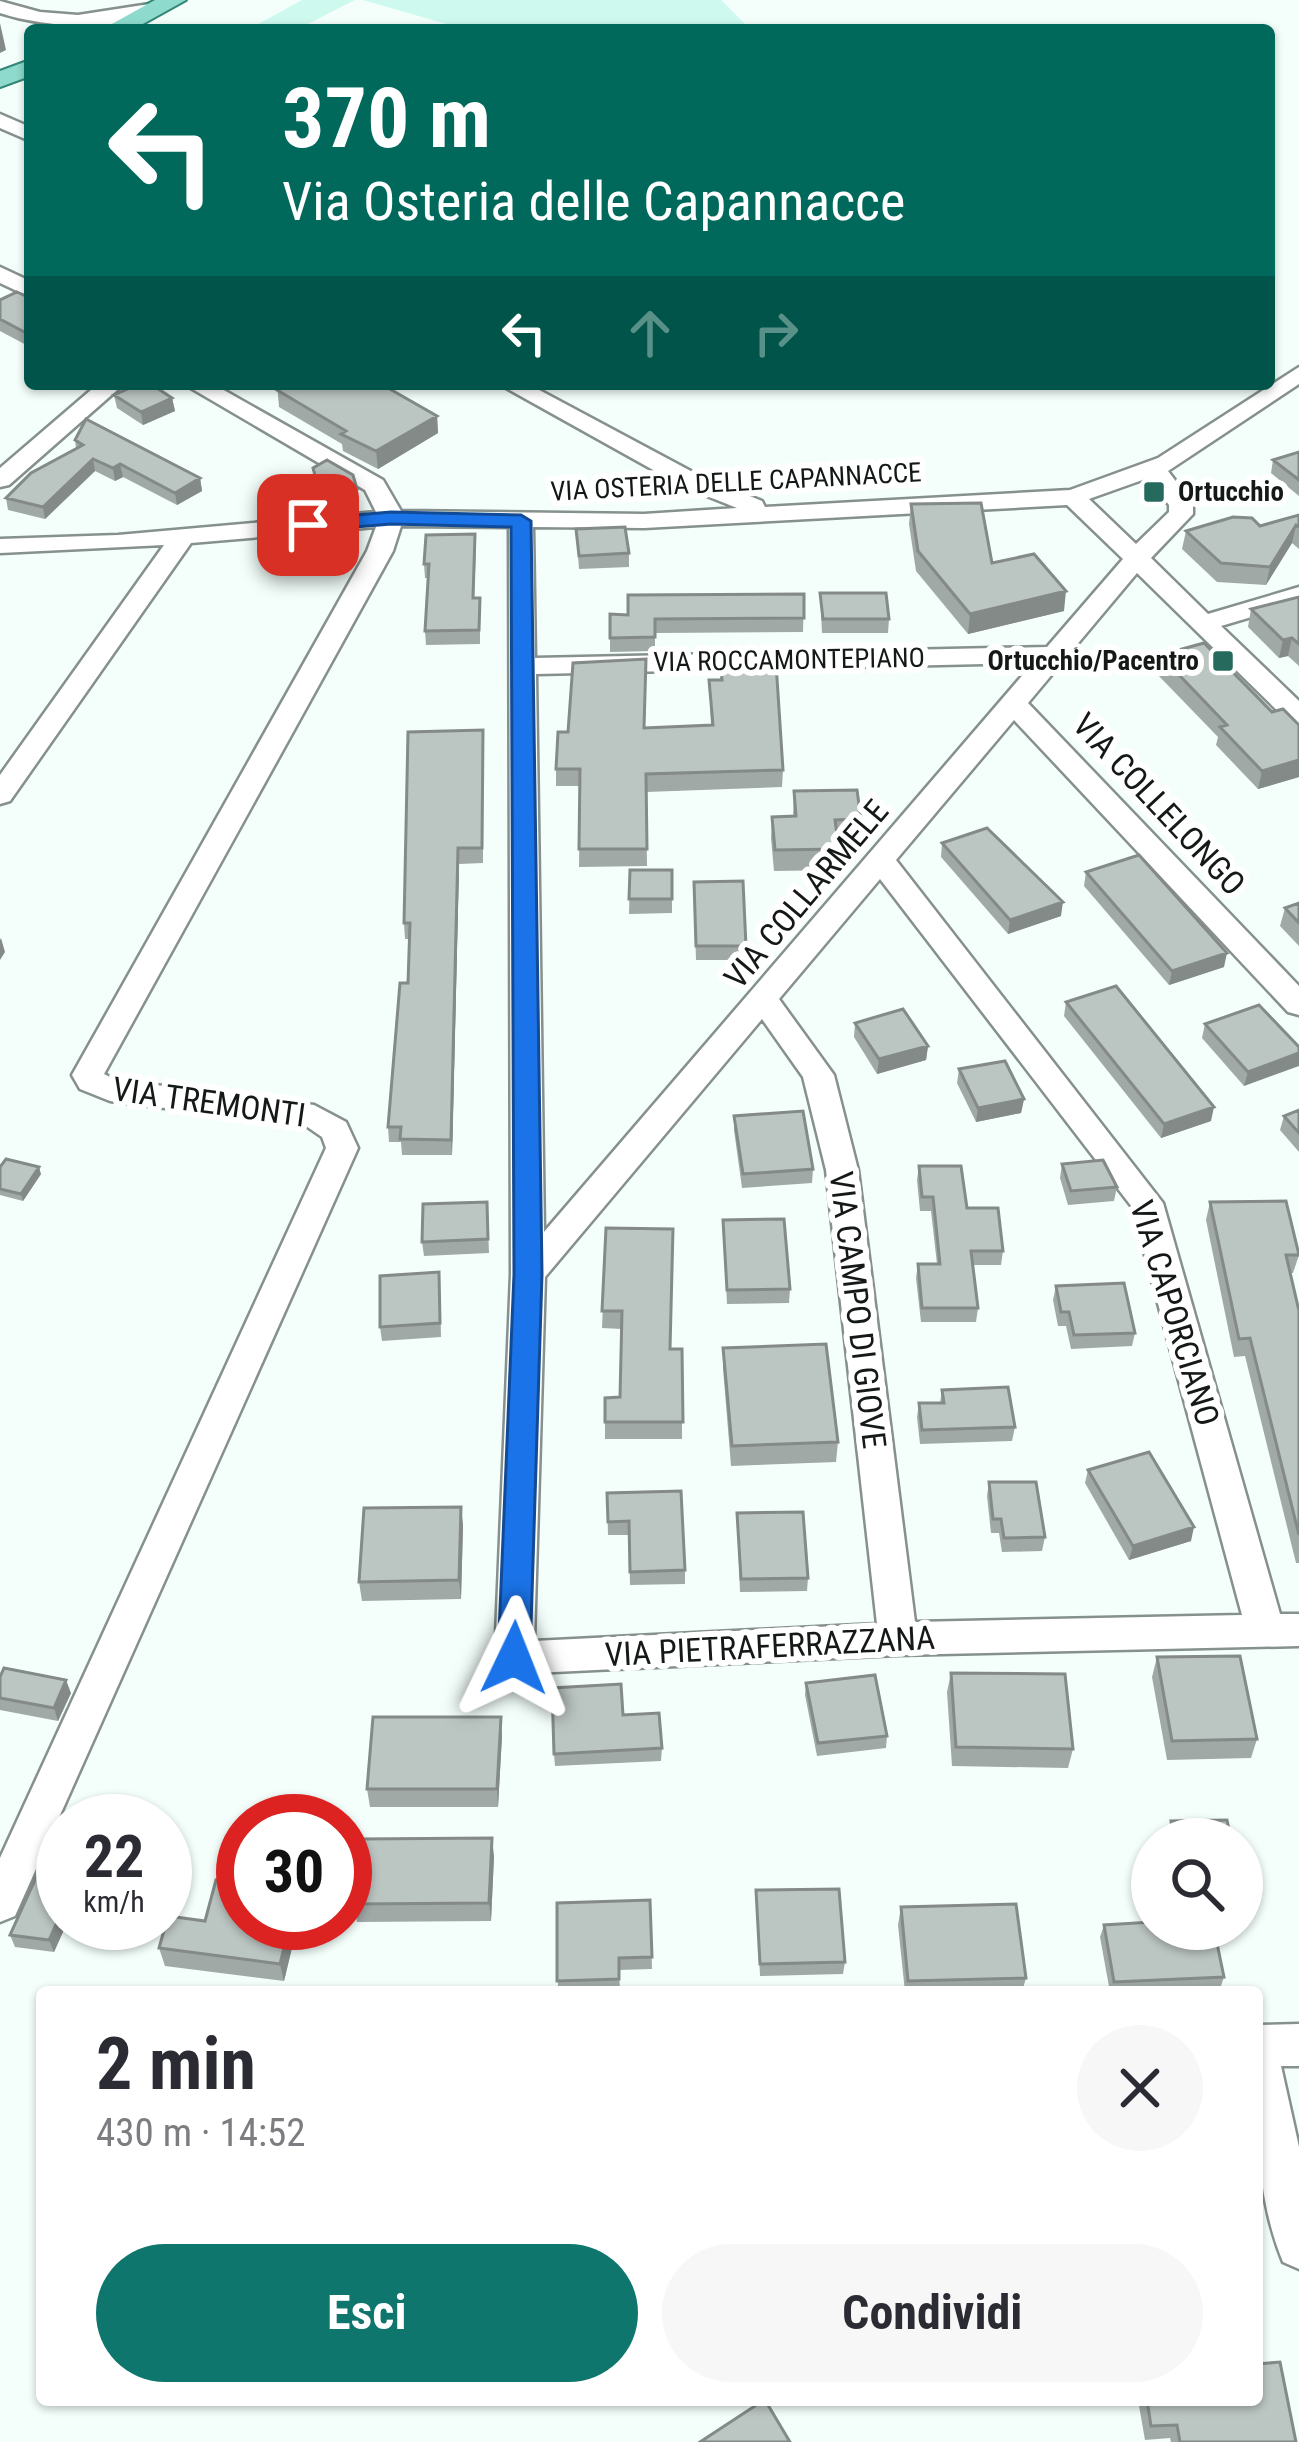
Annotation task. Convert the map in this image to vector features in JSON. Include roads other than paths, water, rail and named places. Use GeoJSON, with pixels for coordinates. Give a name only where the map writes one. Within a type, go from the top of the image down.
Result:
{"type":"FeatureCollection","features":[{"type":"Feature","properties":{"kind":"main road"},"geometry":{"type":"LineString","coordinates":[[125,24],[165,5]]}},
{"type":"Feature","properties":{"kind":"street"},"geometry":{"type":"LineString","coordinates":[[35,22],[128,0]]}},
{"type":"Feature","properties":{"kind":"street"},"geometry":{"type":"LineString","coordinates":[[0,7],[35,22],[93,22],[165,5]]}},
{"type":"Feature","properties":{"kind":"street"},"geometry":{"type":"LineString","coordinates":[[0,480],[105,390]]}},
{"type":"Feature","properties":{"kind":"street"},"geometry":{"type":"LineString","coordinates":[[206,390],[378,488],[391,518]]}},
{"type":"Feature","properties":{"kind":"street"},"geometry":{"type":"LineString","coordinates":[[522,390],[691,481],[735,501],[772,510]]}},
{"type":"Feature","properties":{"kind":"street","name":"VIA OSTERIA DELLE CAPANNACCE"},"geometry":{"type":"LineString","coordinates":[[0,546],[391,518],[644,520],[1073,497],[1154,469],[1275,390]]}},
{"type":"Feature","properties":{"kind":"street"},"geometry":{"type":"LineString","coordinates":[[0,444],[25,457]]}},
{"type":"Feature","properties":{"kind":"street","name":"VIA COLLARMELE"},"geometry":{"type":"LineString","coordinates":[[528,1274],[1016,706],[1136,559],[1181,514],[1181,504],[1154,469]]}},
{"type":"Feature","properties":{"kind":"street"},"geometry":{"type":"LineString","coordinates":[[1073,497],[1299,716]]}},
{"type":"Feature","properties":{"kind":"street","name":"VIA TREMONTI"},"geometry":{"type":"LineString","coordinates":[[0,1903],[342,1148],[335,1130],[314,1116],[110,1090],[91,1082],[88,1067],[380,551],[391,518]]}},
{"type":"Feature","properties":{"kind":"street","name":"VIA PIETRAFERRAZZANA"},"geometry":{"type":"LineString","coordinates":[[521,521],[528,1274],[514,1658],[898,1639],[1282,1631]]}},
{"type":"Feature","properties":{"kind":"street"},"geometry":{"type":"LineString","coordinates":[[0,795],[183,536]]}},
{"type":"Feature","properties":{"kind":"street"},"geometry":{"type":"LineString","coordinates":[[1202,624],[1299,595]]}},
{"type":"Feature","properties":{"kind":"street","name":"VIA ROCCAMONTEPIANO"},"geometry":{"type":"LineString","coordinates":[[520,666],[1058,655]]}},
{"type":"Feature","properties":{"kind":"street","name":"VIA COLLELONGO"},"geometry":{"type":"LineString","coordinates":[[1016,706],[1299,1005]]}},
{"type":"Feature","properties":{"kind":"street","name":"VIA CAPORCIANO"},"geometry":{"type":"LineString","coordinates":[[880,860],[1148,1203],[1282,1631]]}},
{"type":"Feature","properties":{"kind":"street","name":"VIA CAMPO DI GIOVE"},"geometry":{"type":"LineString","coordinates":[[764,1000],[818,1075],[842,1170],[898,1639]]}},
{"type":"Feature","properties":{"kind":"street"},"geometry":{"type":"LineString","coordinates":[[1263,2046],[1299,2045]]}},
{"type":"Feature","properties":{"kind":"street"},"geometry":{"type":"LineString","coordinates":[[1263,2084],[1299,2246]]}},
{"type":"Feature","properties":{"kind":"place","name":"Ortucchio"},"geometry":{"type":"Point","coordinates":[1154,492]}},
{"type":"Feature","properties":{"kind":"place","name":"Ortucchio/Pacentro"},"geometry":{"type":"Point","coordinates":[1223,661]}}]}
